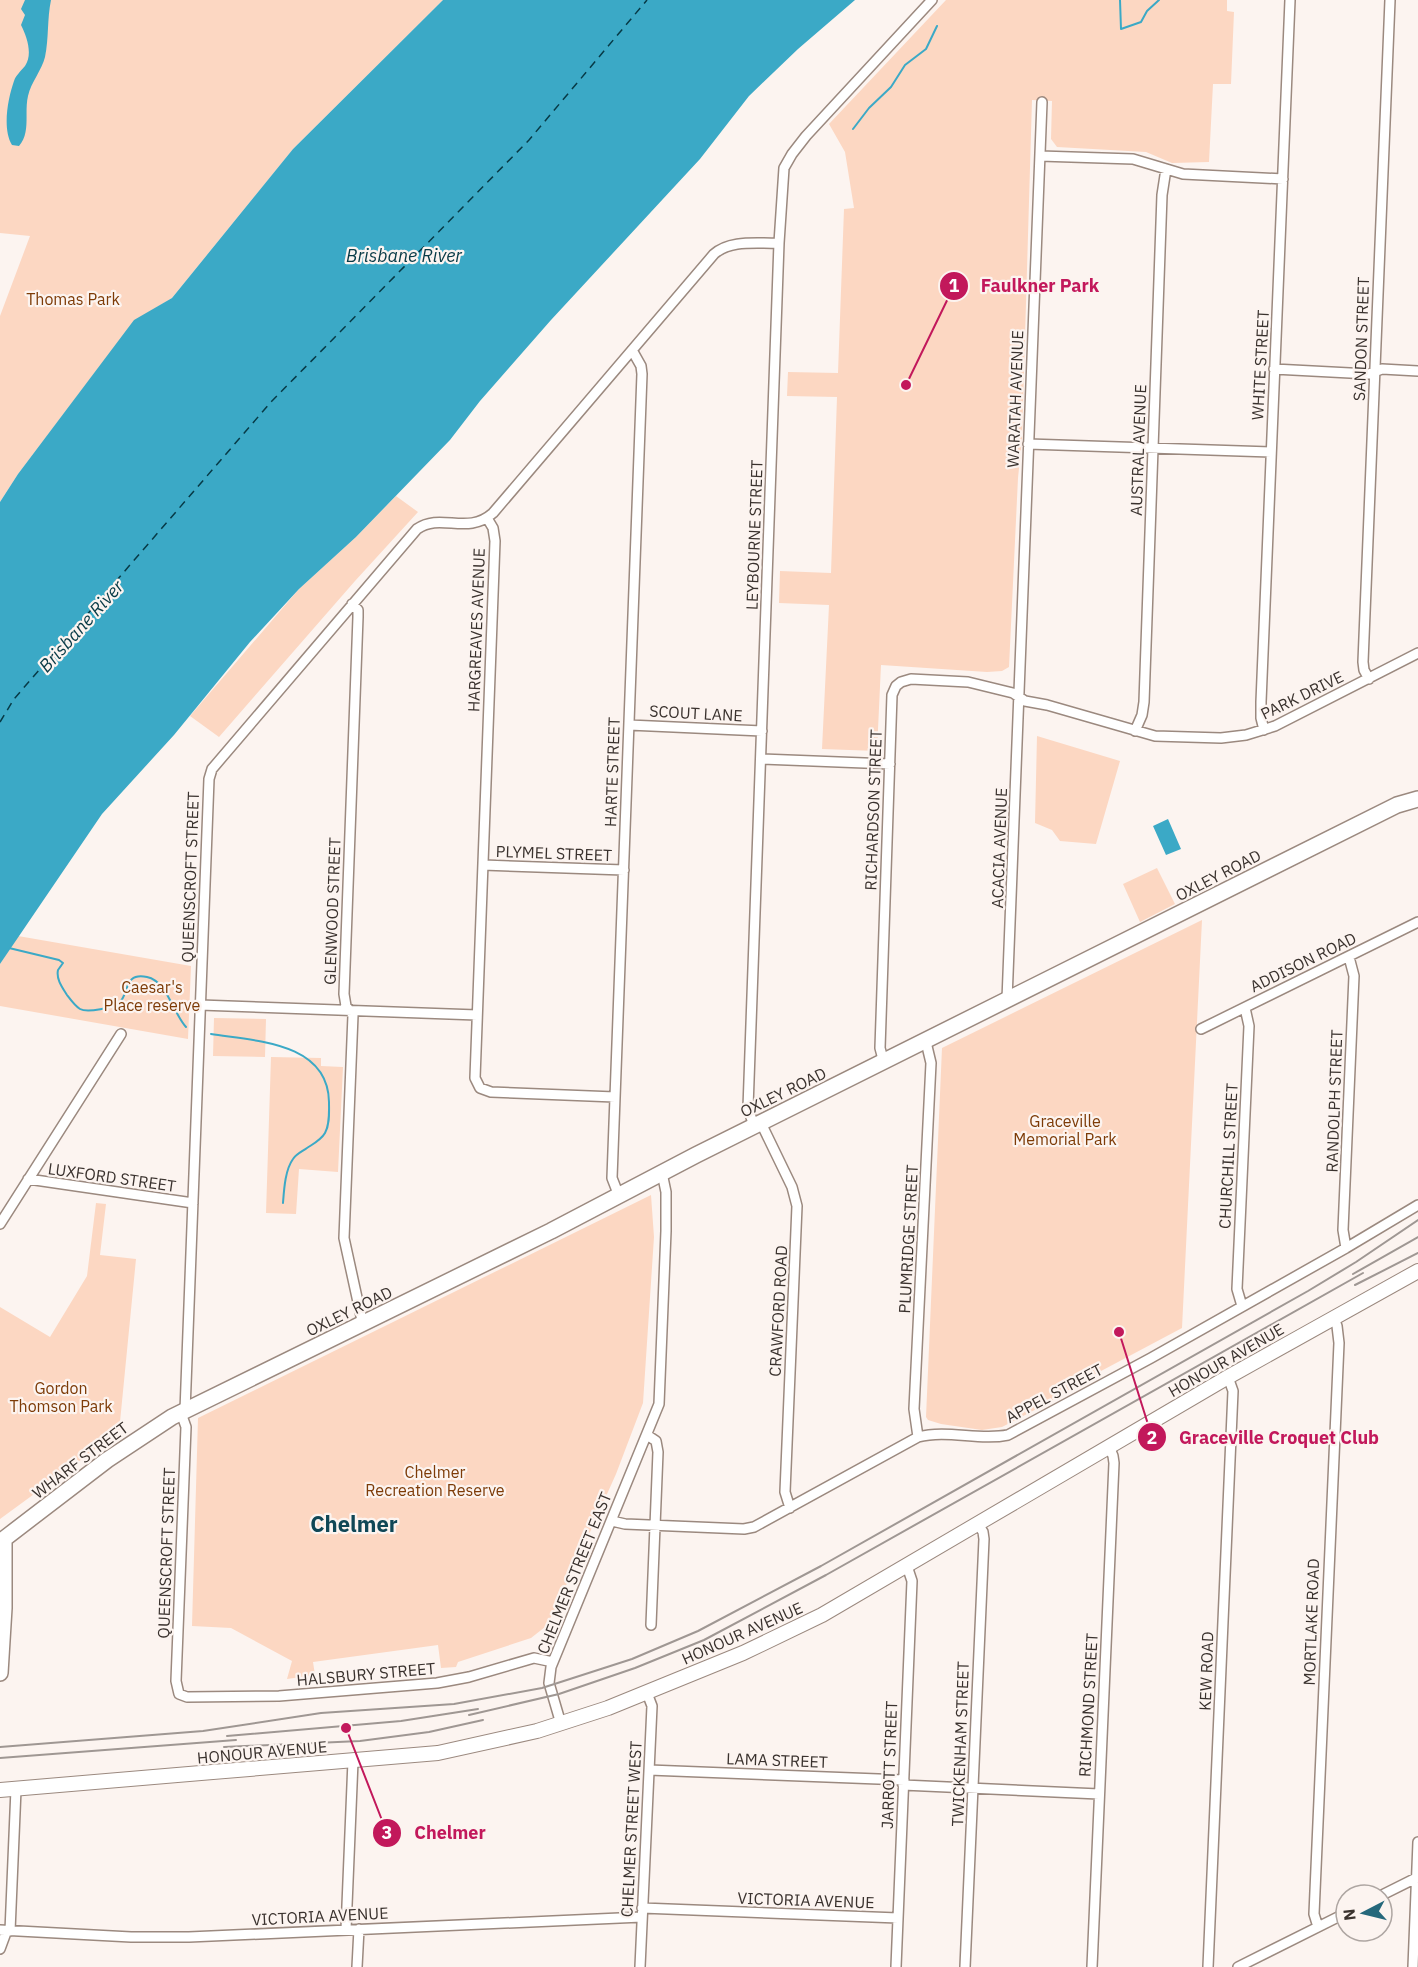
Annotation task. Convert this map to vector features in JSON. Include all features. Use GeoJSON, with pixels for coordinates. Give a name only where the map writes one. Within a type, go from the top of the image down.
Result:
{"type":"FeatureCollection","features":[{"type":"Feature","properties":{"kind":"main road","name":"OXLEY ROAD"},"geometry":{"type":"LineString","coordinates":[[1397,805],[1418,789]]}},
{"type":"Feature","properties":{"kind":"main road","name":"OXLEY ROAD"},"geometry":{"type":"LineString","coordinates":[[183,1412],[363,1325],[1397,805],[1418,799]]}},
{"type":"Feature","properties":{"kind":"main road","name":"HONOUR AVENUE"},"geometry":{"type":"LineString","coordinates":[[0,1790],[438,1753],[537,1731],[647,1693],[780,1636],[822,1615],[1228,1377],[1418,1271]]}},
{"type":"Feature","properties":{"kind":"main road","name":"WHARF STREET"},"geometry":{"type":"LineString","coordinates":[[2,1540],[107,1460],[183,1412]]}},
{"type":"Feature","properties":{"kind":"main road"},"geometry":{"type":"LineString","coordinates":[[0,1673],[4,1608],[2,1540]]}},
{"type":"Feature","properties":{"kind":"main road"},"geometry":{"type":"LineString","coordinates":[[0,1776],[20,1789]]}},
{"type":"Feature","properties":{"kind":"street","name":"LEYBOURNE STREET"},"geometry":{"type":"LineString","coordinates":[[757,1125],[748,1108],[779,243],[784,171],[792,154],[817,123],[932,0]]}},
{"type":"Feature","properties":{"kind":"street","name":"WHITE STREET"},"geometry":{"type":"LineString","coordinates":[[1264,730],[1261,708],[1290,0]]}},
{"type":"Feature","properties":{"kind":"street","name":"SANDON STREET"},"geometry":{"type":"LineString","coordinates":[[1368,679],[1363,662],[1390,0]]}},
{"type":"Feature","properties":{"kind":"street","name":"WARATAH AVENUE"},"geometry":{"type":"LineString","coordinates":[[1019,697],[1042,102]]}},
{"type":"Feature","properties":{"kind":"street"},"geometry":{"type":"LineString","coordinates":[[1040,156],[1133,159],[1183,174],[1283,178]]}},
{"type":"Feature","properties":{"kind":"street","name":"AUSTRAL AVENUE"},"geometry":{"type":"LineString","coordinates":[[1135,731],[1142,715],[1144,702],[1162,195],[1166,170]]}},
{"type":"Feature","properties":{"kind":"street"},"geometry":{"type":"LineString","coordinates":[[487,518],[721,248],[736,244],[779,243]]}},
{"type":"Feature","properties":{"kind":"street","name":"HARTE STREET"},"geometry":{"type":"LineString","coordinates":[[619,1196],[612,1178],[642,374],[641,366],[632,350]]}},
{"type":"Feature","properties":{"kind":"street"},"geometry":{"type":"LineString","coordinates":[[1274,369],[1369,374],[1382,369],[1418,371]]}},
{"type":"Feature","properties":{"kind":"street"},"geometry":{"type":"LineString","coordinates":[[1028,444],[1271,452]]}},
{"type":"Feature","properties":{"kind":"street","name":"QUEENSCROFT STREET"},"geometry":{"type":"LineString","coordinates":[[179,1694],[176,1686],[186,1427],[183,1412],[210,772],[411,536],[422,526],[472,524],[487,518]]}},
{"type":"Feature","properties":{"kind":"street","name":"HARGREAVES AVENUE"},"geometry":{"type":"LineString","coordinates":[[487,518],[493,528],[495,541],[474,1073],[480,1088],[491,1092],[615,1097]]}},
{"type":"Feature","properties":{"kind":"street","name":"GLENWOOD STREET"},"geometry":{"type":"LineString","coordinates":[[352,604],[358,610],[358,617],[344,994],[345,1003],[353,1015],[344,1238],[363,1325]]}},
{"type":"Feature","properties":{"kind":"street","name":"PARK DRIVE"},"geometry":{"type":"LineString","coordinates":[[1019,697],[1025,701],[1164,738],[1234,737],[1264,730],[1291,719],[1418,653]]}},
{"type":"Feature","properties":{"kind":"street","name":"RICHARDSON STREET"},"geometry":{"type":"LineString","coordinates":[[884,1063],[880,1048],[892,695],[896,686],[911,679],[960,681],[1013,693],[1019,697]]}},
{"type":"Feature","properties":{"kind":"street","name":"ACACIA AVENUE"},"geometry":{"type":"LineString","coordinates":[[1007,1000],[1019,697]]}},
{"type":"Feature","properties":{"kind":"street","name":"SCOUT LANE"},"geometry":{"type":"LineString","coordinates":[[629,725],[762,731]]}},
{"type":"Feature","properties":{"kind":"street"},"geometry":{"type":"LineString","coordinates":[[761,759],[890,764]]}},
{"type":"Feature","properties":{"kind":"street","name":"PLYMEL STREET"},"geometry":{"type":"LineString","coordinates":[[483,865],[624,870]]}},
{"type":"Feature","properties":{"kind":"street","name":"ADDISON ROAD"},"geometry":{"type":"LineString","coordinates":[[1201,1029],[1418,922]]}},
{"type":"Feature","properties":{"kind":"street","name":"RANDOLPH STREET"},"geometry":{"type":"LineString","coordinates":[[1346,1248],[1343,1230],[1354,976],[1349,957]]}},
{"type":"Feature","properties":{"kind":"street"},"geometry":{"type":"LineString","coordinates":[[200,1005],[477,1015]]}},
{"type":"Feature","properties":{"kind":"street","name":"CHURCHILL STREET"},"geometry":{"type":"LineString","coordinates":[[1242,1306],[1237,1289],[1249,1026],[1245,1008]]}},
{"type":"Feature","properties":{"kind":"street"},"geometry":{"type":"LineString","coordinates":[[0,1224],[121,1034]]}},
{"type":"Feature","properties":{"kind":"street","name":"PLUMRIDGE STREET"},"geometry":{"type":"LineString","coordinates":[[918,1437],[914,1409],[931,1063],[926,1042]]}},
{"type":"Feature","properties":{"kind":"street","name":"CRAWFORD ROAD"},"geometry":{"type":"LineString","coordinates":[[757,1125],[792,1187],[797,1206],[784,1492],[790,1508]]}},
{"type":"Feature","properties":{"kind":"street","name":"CHELMER STREET EAST"},"geometry":{"type":"LineString","coordinates":[[561,1724],[549,1680],[553,1662],[647,1435],[659,1400],[666,1231],[666,1192],[662,1173]]}},
{"type":"Feature","properties":{"kind":"street","name":"LUXFORD STREET"},"geometry":{"type":"LineString","coordinates":[[28,1179],[193,1203]]}},
{"type":"Feature","properties":{"kind":"street","name":"APPEL STREET"},"geometry":{"type":"LineString","coordinates":[[612,1521],[622,1524],[748,1528],[759,1525],[918,1437],[933,1435],[994,1437],[1014,1432],[1346,1248],[1418,1205]]}},
{"type":"Feature","properties":{"kind":"street","name":"MORTLAKE ROAD"},"geometry":{"type":"LineString","coordinates":[[1318,1927],[1314,1914],[1339,1343],[1334,1318]]}},
{"type":"Feature","properties":{"kind":"street","name":"KEW ROAD"},"geometry":{"type":"LineString","coordinates":[[1208,1967],[1233,1391],[1228,1377]]}},
{"type":"Feature","properties":{"kind":"street"},"geometry":{"type":"LineString","coordinates":[[647,1435],[655,1439],[657,1446],[651,1625]]}},
{"type":"Feature","properties":{"kind":"street","name":"RICHMOND STREET"},"geometry":{"type":"LineString","coordinates":[[1092,1967],[1114,1463],[1109,1446]]}},
{"type":"Feature","properties":{"kind":"street","name":"TWICKENHAM STREET"},"geometry":{"type":"LineString","coordinates":[[965,1967],[984,1539],[978,1524]]}},
{"type":"Feature","properties":{"kind":"street","name":"JARROTT STREET"},"geometry":{"type":"LineString","coordinates":[[896,1967],[912,1581],[907,1566]]}},
{"type":"Feature","properties":{"kind":"street","name":"HALSBURY STREET"},"geometry":{"type":"LineString","coordinates":[[179,1694],[190,1697],[279,1696],[437,1683],[469,1677],[534,1658],[553,1662]]}},
{"type":"Feature","properties":{"kind":"street","name":"CHELMER STREET WEST"},"geometry":{"type":"LineString","coordinates":[[640,1967],[652,1706],[647,1693]]}},
{"type":"Feature","properties":{"kind":"street"},"geometry":{"type":"LineString","coordinates":[[346,1929],[353,1761]]}},
{"type":"Feature","properties":{"kind":"street","name":"LAMA STREET"},"geometry":{"type":"LineString","coordinates":[[649,1770],[1099,1794]]}},
{"type":"Feature","properties":{"kind":"street"},"geometry":{"type":"LineString","coordinates":[[0,1949],[6,1930],[20,1789]]}},
{"type":"Feature","properties":{"kind":"street"},"geometry":{"type":"LineString","coordinates":[[1413,1967],[1418,1842]]}},
{"type":"Feature","properties":{"kind":"street"},"geometry":{"type":"LineString","coordinates":[[1394,1889],[1416,1878]]}},
{"type":"Feature","properties":{"kind":"street","name":"VICTORIA AVENUE"},"geometry":{"type":"LineString","coordinates":[[6,1930],[161,1937],[358,1929],[642,1912],[898,1918]]}},
{"type":"Feature","properties":{"kind":"street"},"geometry":{"type":"LineString","coordinates":[[1238,1967],[1334,1919]]}},
{"type":"Feature","properties":{"kind":"street"},"geometry":{"type":"LineString","coordinates":[[357,1967],[358,1929]]}},
{"type":"Feature","properties":{"kind":"green space","name":"Thomas Park"},"geometry":{"type":"Polygon","coordinates":[[[0,0],[443,0],[293,149],[172,298],[134,321],[18,474],[0,502],[0,316],[30,236],[0,233],[0,0]]]}},
{"type":"Feature","properties":{"kind":"green space"},"geometry":{"type":"Polygon","coordinates":[[[946,0],[1227,0],[1227,11],[1234,12],[1231,84],[1213,84],[1209,162],[1172,163],[1146,152],[1057,147],[1051,139],[1052,101],[1032,100],[1022,439],[1009,667],[1002,671],[987,672],[881,665],[877,751],[822,749],[829,605],[779,603],[780,571],[831,573],[837,397],[787,396],[788,372],[838,373],[844,209],[854,208],[845,152],[829,124],[946,0]]]}},
{"type":"Feature","properties":{"kind":"green space"},"geometry":{"type":"Polygon","coordinates":[[[396,496],[418,512],[219,737],[190,716],[299,589],[356,537],[396,496]]]}},
{"type":"Feature","properties":{"kind":"green space"},"geometry":{"type":"Polygon","coordinates":[[[1037,736],[1120,761],[1096,844],[1060,841],[1052,830],[1035,823],[1037,736]]]}},
{"type":"Feature","properties":{"kind":"green space"},"geometry":{"type":"Polygon","coordinates":[[[1157,868],[1175,904],[1140,922],[1123,884],[1157,868]]]}},
{"type":"Feature","properties":{"kind":"green space","name":"Graceville Memorial Park"},"geometry":{"type":"Polygon","coordinates":[[[1202,920],[1182,1328],[1002,1427],[982,1430],[928,1420],[926,1417],[942,1048],[1202,920]]]}},
{"type":"Feature","properties":{"kind":"green space","name":"Caesar's Place reserve"},"geometry":{"type":"Polygon","coordinates":[[[18,936],[191,966],[188,1039],[0,1006],[0,964],[18,936]]]}},
{"type":"Feature","properties":{"kind":"green space"},"geometry":{"type":"Polygon","coordinates":[[[214,1018],[266,1019],[265,1057],[213,1056],[214,1018]]]}},
{"type":"Feature","properties":{"kind":"green space"},"geometry":{"type":"Polygon","coordinates":[[[271,1057],[321,1058],[321,1066],[343,1067],[338,1172],[299,1169],[296,1214],[266,1213],[271,1057]]]}},
{"type":"Feature","properties":{"kind":"green space","name":"Chelmer Recreation Reserve"},"geometry":{"type":"Polygon","coordinates":[[[651,1195],[654,1237],[643,1403],[616,1474],[556,1608],[545,1627],[531,1638],[458,1662],[456,1667],[441,1668],[438,1645],[313,1662],[315,1675],[287,1679],[292,1661],[231,1628],[192,1626],[198,1418],[651,1195]]]}},
{"type":"Feature","properties":{"kind":"green space","name":"Gordon Thomson Park"},"geometry":{"type":"Polygon","coordinates":[[[96,1203],[106,1204],[100,1255],[136,1259],[119,1432],[0,1519],[0,1307],[50,1337],[87,1276],[96,1203]]]}},
{"type":"Feature","properties":{"kind":"water"},"geometry":{"type":"Polygon","coordinates":[[[25,0],[51,0],[45,57],[29,91],[25,135],[19,146],[12,145],[9,138],[7,113],[14,81],[29,56],[27,40],[21,25],[25,15],[21,9],[25,0]]]}},
{"type":"Feature","properties":{"kind":"water","name":"Brisbane River"},"geometry":{"type":"Polygon","coordinates":[[[443,0],[855,0],[798,49],[749,96],[700,159],[551,320],[480,401],[450,440],[356,537],[299,589],[250,642],[174,735],[102,814],[0,964],[0,502],[18,474],[134,320],[172,298],[293,149],[443,0]]]}},
{"type":"Feature","properties":{"kind":"water"},"geometry":{"type":"Polygon","coordinates":[[[1168,819],[1181,849],[1166,855],[1153,826],[1168,819]]]}},
{"type":"Feature","properties":{"kind":"waterway"},"geometry":{"type":"LineString","coordinates":[[1120,0],[1121,29],[1141,22],[1147,11],[1159,0]]}},
{"type":"Feature","properties":{"kind":"waterway"},"geometry":{"type":"LineString","coordinates":[[853,129],[869,108],[891,87],[905,65],[926,49],[937,26]]}},
{"type":"Feature","properties":{"kind":"waterway"},"geometry":{"type":"LineString","coordinates":[[9,948],[59,960],[63,963],[58,970],[60,983],[78,1008],[83,1010],[100,1009],[117,1004],[134,978],[140,976],[154,980],[165,991],[186,1027]]}},
{"type":"Feature","properties":{"kind":"waterway"},"geometry":{"type":"LineString","coordinates":[[211,1034],[248,1039],[286,1048],[303,1056],[316,1067],[325,1082],[329,1102],[327,1129],[317,1142],[296,1156],[290,1164],[285,1180],[283,1203]]}},
{"type":"Feature","properties":{"kind":"ferry route"},"geometry":{"type":"LineString","coordinates":[[0,722],[14,699],[271,402],[529,140],[647,0]]}},
{"type":"Feature","properties":{"kind":"railway"},"geometry":{"type":"LineString","coordinates":[[0,1747],[203,1731],[321,1713],[454,1704],[542,1688],[632,1659],[698,1631],[821,1566],[1308,1291],[1418,1220]]}},
{"type":"Feature","properties":{"kind":"railway"},"geometry":{"type":"LineString","coordinates":[[1353,1274],[1418,1237]]}},
{"type":"Feature","properties":{"kind":"railway"},"geometry":{"type":"LineString","coordinates":[[1355,1285],[1418,1253]]}},
{"type":"Feature","properties":{"kind":"railway"},"geometry":{"type":"LineString","coordinates":[[469,1715],[559,1694],[635,1668],[704,1640],[826,1575],[1363,1273]]}},
{"type":"Feature","properties":{"kind":"railway"},"geometry":{"type":"LineString","coordinates":[[227,1736],[401,1721],[478,1709]]}},
{"type":"Feature","properties":{"kind":"railway"},"geometry":{"type":"LineString","coordinates":[[224,1747],[360,1741],[429,1732],[483,1720]]}},
{"type":"Feature","properties":{"kind":"railway"},"geometry":{"type":"LineString","coordinates":[[0,1758],[236,1740]]}},
{"type":"Feature","properties":{"kind":"place","name":"Faulkner Park"},"geometry":{"type":"Point","coordinates":[906,385]}},
{"type":"Feature","properties":{"kind":"place","name":"Graceville Croquet Club"},"geometry":{"type":"Point","coordinates":[1119,1332]}},
{"type":"Feature","properties":{"kind":"place","name":"Chelmer"},"geometry":{"type":"Point","coordinates":[346,1728]}},
{"type":"Feature","properties":{"kind":"district","name":"Chelmer"},"geometry":{"type":"Point","coordinates":[354,1523]}}]}
